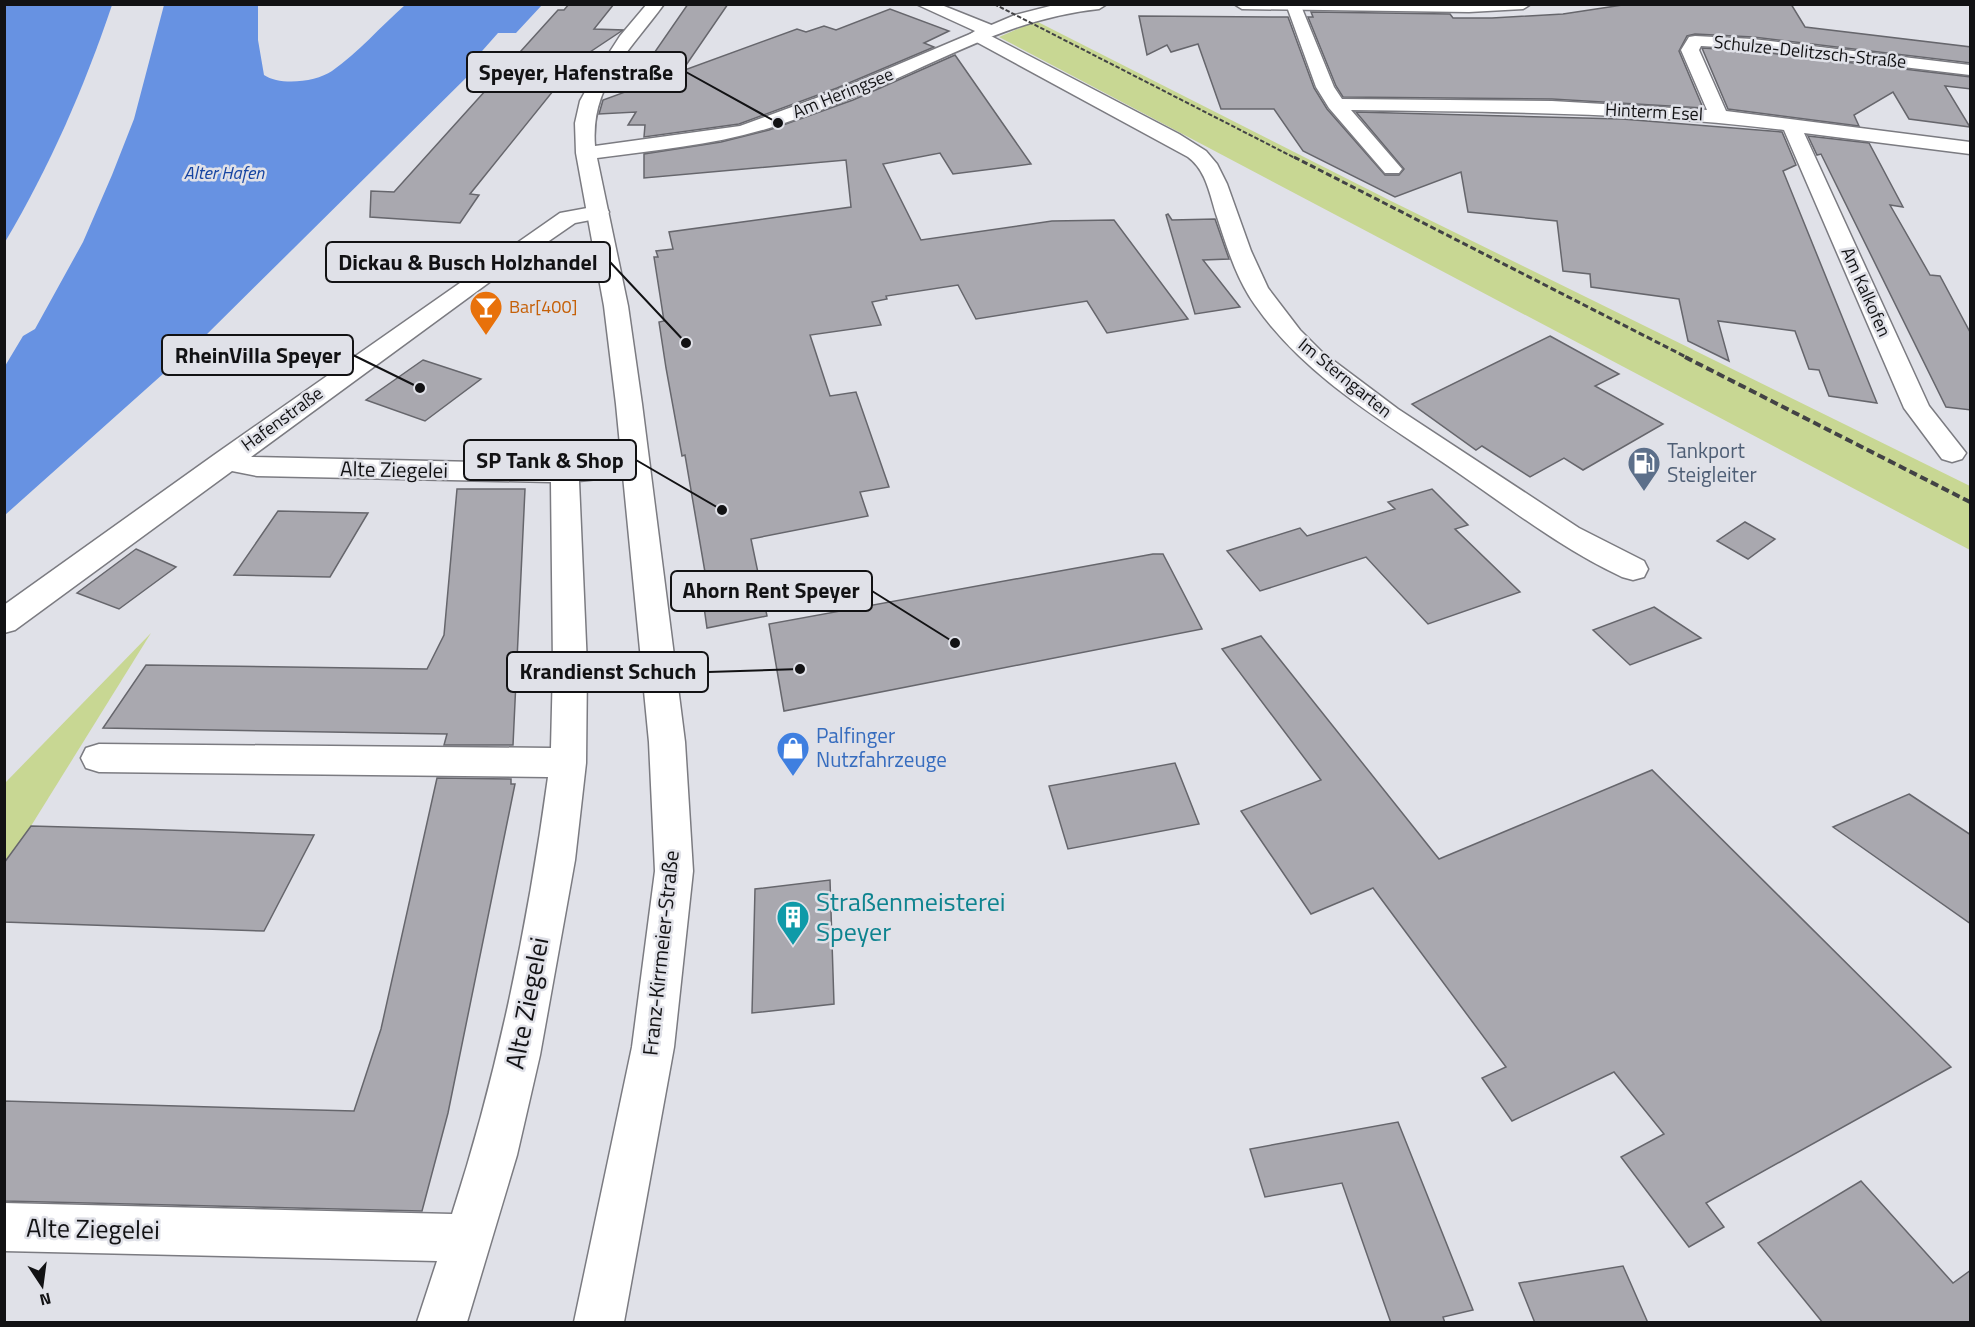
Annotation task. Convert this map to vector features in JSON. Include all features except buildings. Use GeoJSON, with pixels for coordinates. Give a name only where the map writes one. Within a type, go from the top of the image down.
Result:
{"type":"FeatureCollection","features":[{"type":"Feature","properties":{"kind":"street"},"geometry":{"type":"LineString","coordinates":[[586,153],[584,123],[589,101],[627,40],[656,4]]}},
{"type":"Feature","properties":{"kind":"street","name":"Im Sterngarten"},"geometry":{"type":"LineString","coordinates":[[924,4],[982,33],[1172,138],[1202,158],[1217,185],[1243,262],[1255,286],[1270,311],[1323,366],[1371,402],[1545,519],[1582,543],[1633,568]]}},
{"type":"Feature","properties":{"kind":"street","name":"Am Heringsee"},"geometry":{"type":"LineString","coordinates":[[586,153],[697,139],[747,130],[899,70],[982,33],[1042,11],[1099,4]]}},
{"type":"Feature","properties":{"kind":"street"},"geometry":{"type":"LineString","coordinates":[[1242,4],[1293,6],[1523,4]]}},
{"type":"Feature","properties":{"kind":"street"},"geometry":{"type":"LineString","coordinates":[[1293,6],[1325,87],[1336,104],[1392,169]]}},
{"type":"Feature","properties":{"kind":"street","name":"Schulze-Delitzsch-Straße"},"geometry":{"type":"LineString","coordinates":[[1719,116],[1690,50],[1695,41],[1753,44],[1971,70]]}},
{"type":"Feature","properties":{"kind":"street","name":"Hinterm Esel"},"geometry":{"type":"LineString","coordinates":[[1336,104],[1498,105],[1719,116],[1971,148]]}},
{"type":"Feature","properties":{"kind":"street","name":"Am Kalkofen"},"geometry":{"type":"LineString","coordinates":[[1791,124],[1917,408],[1952,453]]}},
{"type":"Feature","properties":{"kind":"street","name":"Franz-Kirrmeier-Straße"},"geometry":{"type":"LineString","coordinates":[[586,153],[616,306],[667,742],[674,871],[653,1047],[599,1323]]}},
{"type":"Feature","properties":{"kind":"street","name":"Hafenstraße"},"geometry":{"type":"LineString","coordinates":[[4,622],[224,461],[568,218],[598,212]]}},
{"type":"Feature","properties":{"kind":"street","name":"Alte Ziegelei"},"geometry":{"type":"LineString","coordinates":[[224,461],[257,467],[565,473],[634,468]]}},
{"type":"Feature","properties":{"kind":"street","name":"Alte Ziegelei"},"geometry":{"type":"LineString","coordinates":[[442,1323],[494,1155],[518,1055],[555,860],[568,763],[570,666],[565,473]]}},
{"type":"Feature","properties":{"kind":"street"},"geometry":{"type":"LineString","coordinates":[[99,758],[568,763]]}},
{"type":"Feature","properties":{"kind":"street","name":"Alte Ziegelei"},"geometry":{"type":"LineString","coordinates":[[4,1227],[469,1238]]}},
{"type":"Feature","properties":{"kind":"green space"},"geometry":{"type":"Polygon","coordinates":[[[1036,21],[1391,201],[1970,486],[1970,550],[999,37],[1036,21]]]}},
{"type":"Feature","properties":{"kind":"green space"},"geometry":{"type":"Polygon","coordinates":[[[151,633],[31,826],[5,863],[5,783],[151,633]]]}},
{"type":"Feature","properties":{"kind":"water"},"geometry":{"type":"Polygon","coordinates":[[[5,4],[112,5],[65,126],[37,185],[5,242],[5,4]]]}},
{"type":"Feature","properties":{"kind":"water","name":"Alter Hafen"},"geometry":{"type":"Polygon","coordinates":[[[164,5],[258,5],[258,40],[264,75],[279,81],[298,81],[325,75],[342,64],[405,5],[542,5],[516,33],[498,33],[467,68],[475,69],[201,340],[5,515],[5,366],[23,336],[35,329],[83,242],[134,119],[164,5]]]}},
{"type":"Feature","properties":{"kind":"railway"},"geometry":{"type":"LineString","coordinates":[[994,4],[1297,159]]}},
{"type":"Feature","properties":{"kind":"railway"},"geometry":{"type":"LineString","coordinates":[[1294,157],[1688,358]]}},
{"type":"Feature","properties":{"kind":"railway"},"geometry":{"type":"LineString","coordinates":[[1685,357],[1970,502]]}},
{"type":"Feature","properties":{"kind":"place","name":"Speyer, Hafenstraße"},"geometry":{"type":"Point","coordinates":[778,123]}},
{"type":"Feature","properties":{"kind":"place","name":"Bar[400]"},"geometry":{"type":"Point","coordinates":[486,336]}},
{"type":"Feature","properties":{"kind":"place","name":"Dickau & Busch Holzhandel"},"geometry":{"type":"Point","coordinates":[686,343]}},
{"type":"Feature","properties":{"kind":"place","name":"RheinVilla Speyer"},"geometry":{"type":"Point","coordinates":[420,388]}},
{"type":"Feature","properties":{"kind":"place","name":"Tankport Steigleiter"},"geometry":{"type":"Point","coordinates":[1644,492]}},
{"type":"Feature","properties":{"kind":"place","name":"SP Tank & Shop"},"geometry":{"type":"Point","coordinates":[722,510]}},
{"type":"Feature","properties":{"kind":"place","name":"Ahorn Rent Speyer"},"geometry":{"type":"Point","coordinates":[955,643]}},
{"type":"Feature","properties":{"kind":"place","name":"Krandienst Schuch"},"geometry":{"type":"Point","coordinates":[800,669]}},
{"type":"Feature","properties":{"kind":"place","name":"Palfinger Nutzfahrzeuge"},"geometry":{"type":"Point","coordinates":[793,777]}},
{"type":"Feature","properties":{"kind":"place","name":"Straßenmeisterei Speyer"},"geometry":{"type":"Point","coordinates":[793,946]}}]}
